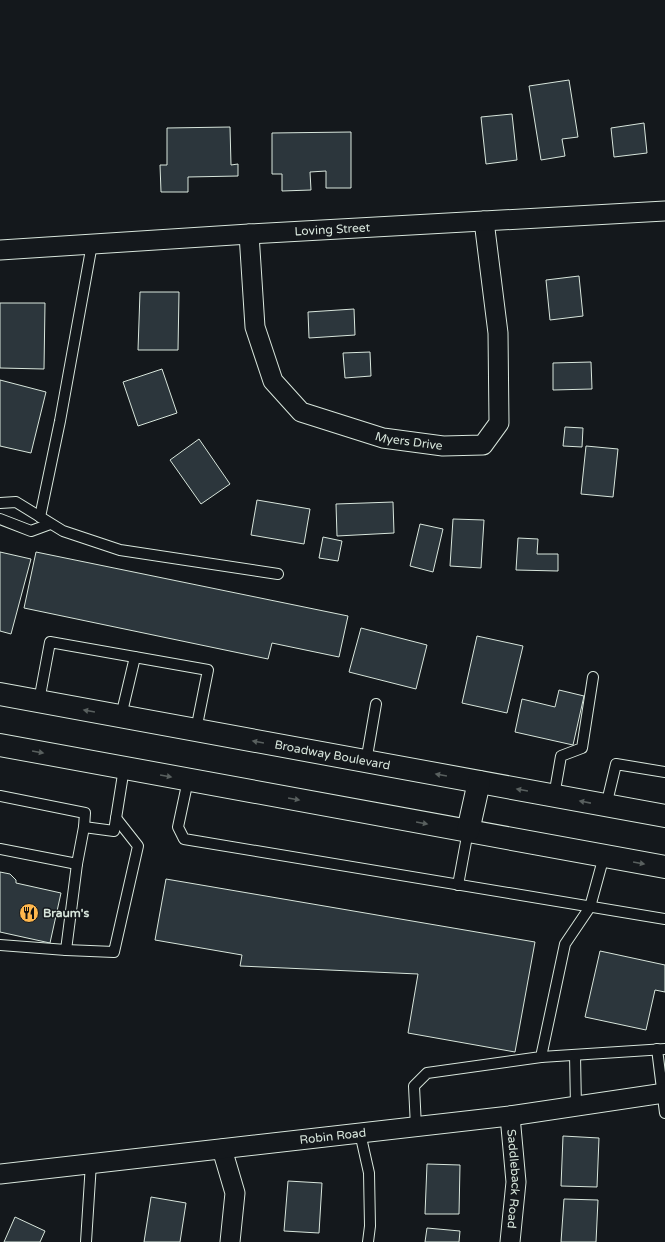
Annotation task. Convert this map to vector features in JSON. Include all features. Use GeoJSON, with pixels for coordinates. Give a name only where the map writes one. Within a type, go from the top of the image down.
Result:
{"type":"FeatureCollection","features":[{"type":"Feature","properties":{"kind":"main road","name":"Broadway Boulevard"},"geometry":{"type":"LineString","coordinates":[[0,694],[665,816]]}},
{"type":"Feature","properties":{"kind":"main road"},"geometry":{"type":"LineString","coordinates":[[0,745],[665,867]]}},
{"type":"Feature","properties":{"kind":"main road"},"geometry":{"type":"LineString","coordinates":[[468,831],[479,782]]}},
{"type":"Feature","properties":{"kind":"street","name":"Loving Street"},"geometry":{"type":"LineString","coordinates":[[0,250],[249,234],[665,211]]}},
{"type":"Feature","properties":{"kind":"street","name":"Myers Drive"},"geometry":{"type":"LineString","coordinates":[[249,234],[255,327],[273,381],[301,412],[383,438],[443,446],[483,445],[499,423],[498,333],[484,221]]}},
{"type":"Feature","properties":{"kind":"street","name":"Robin Road"},"geometry":{"type":"LineString","coordinates":[[0,1174],[510,1116],[664,1094]]}},
{"type":"Feature","properties":{"kind":"street","name":"Saddleback Road"},"geometry":{"type":"LineString","coordinates":[[510,1116],[516,1182],[510,1242]]}},
{"type":"Feature","properties":{"kind":"street"},"geometry":{"type":"LineString","coordinates":[[222,1149],[235,1193],[230,1242]]}},
{"type":"Feature","properties":{"kind":"lane"},"geometry":{"type":"LineString","coordinates":[[40,517],[60,421],[92,244]]}},
{"type":"Feature","properties":{"kind":"lane"},"geometry":{"type":"LineString","coordinates":[[0,503],[16,502],[50,524],[64,531],[120,550],[278,574]]}},
{"type":"Feature","properties":{"kind":"lane"},"geometry":{"type":"LineString","coordinates":[[0,519],[31,531],[50,524]]}},
{"type":"Feature","properties":{"kind":"lane"},"geometry":{"type":"LineString","coordinates":[[39,701],[50,642],[208,670],[196,730]]}},
{"type":"Feature","properties":{"kind":"lane"},"geometry":{"type":"LineString","coordinates":[[121,716],[135,657]]}},
{"type":"Feature","properties":{"kind":"lane"},"geometry":{"type":"LineString","coordinates":[[554,796],[561,756],[582,748],[593,677]]}},
{"type":"Feature","properties":{"kind":"lane"},"geometry":{"type":"LineString","coordinates":[[366,762],[376,704]]}},
{"type":"Feature","properties":{"kind":"lane"},"geometry":{"type":"LineString","coordinates":[[606,806],[616,764],[665,772]]}},
{"type":"Feature","properties":{"kind":"lane"},"geometry":{"type":"LineString","coordinates":[[84,827],[114,831],[124,768]]}},
{"type":"Feature","properties":{"kind":"lane"},"geometry":{"type":"LineString","coordinates":[[188,780],[178,827],[184,839],[665,919]]}},
{"type":"Feature","properties":{"kind":"lane"},"geometry":{"type":"LineString","coordinates":[[0,796],[85,813],[66,950]]}},
{"type":"Feature","properties":{"kind":"lane"},"geometry":{"type":"LineString","coordinates":[[0,945],[114,952],[138,846],[116,818]]}},
{"type":"Feature","properties":{"kind":"lane"},"geometry":{"type":"LineString","coordinates":[[458,884],[468,831]]}},
{"type":"Feature","properties":{"kind":"lane"},"geometry":{"type":"LineString","coordinates":[[0,849],[77,864]]}},
{"type":"Feature","properties":{"kind":"lane"},"geometry":{"type":"LineString","coordinates":[[541,1058],[565,944],[590,907],[604,856]]}},
{"type":"Feature","properties":{"kind":"lane"},"geometry":{"type":"LineString","coordinates":[[416,1127],[414,1086],[427,1073],[541,1058],[661,1049],[665,1113]]}},
{"type":"Feature","properties":{"kind":"lane"},"geometry":{"type":"LineString","coordinates":[[575,1055],[576,1107]]}},
{"type":"Feature","properties":{"kind":"lane"},"geometry":{"type":"LineString","coordinates":[[360,1133],[369,1173],[370,1226],[368,1242]]}},
{"type":"Feature","properties":{"kind":"lane"},"geometry":{"type":"LineString","coordinates":[[86,1242],[92,1164]]}},
{"type":"Feature","properties":{"kind":"building"},"geometry":{"type":"Polygon","coordinates":[[[569,80],[578,137],[562,139],[565,156],[541,160],[529,86],[569,80]]]}},
{"type":"Feature","properties":{"kind":"building"},"geometry":{"type":"Polygon","coordinates":[[[512,114],[517,160],[486,164],[481,117],[512,114]]]}},
{"type":"Feature","properties":{"kind":"building"},"geometry":{"type":"Polygon","coordinates":[[[644,123],[647,153],[614,157],[611,128],[644,123]]]}},
{"type":"Feature","properties":{"kind":"building"},"geometry":{"type":"Polygon","coordinates":[[[230,127],[231,165],[238,164],[238,176],[188,177],[188,192],[161,192],[160,165],[167,165],[167,128],[230,127]]]}},
{"type":"Feature","properties":{"kind":"building"},"geometry":{"type":"Polygon","coordinates":[[[351,132],[351,188],[326,188],[326,171],[310,172],[311,190],[282,191],[282,174],[272,174],[272,133],[351,132]]]}},
{"type":"Feature","properties":{"kind":"building"},"geometry":{"type":"Polygon","coordinates":[[[579,276],[583,316],[550,320],[546,280],[579,276]]]}},
{"type":"Feature","properties":{"kind":"building"},"geometry":{"type":"Polygon","coordinates":[[[140,292],[179,292],[178,350],[138,350],[140,292]]]}},
{"type":"Feature","properties":{"kind":"building"},"geometry":{"type":"Polygon","coordinates":[[[0,303],[45,303],[44,369],[0,368],[0,303]]]}},
{"type":"Feature","properties":{"kind":"building"},"geometry":{"type":"Polygon","coordinates":[[[354,309],[355,335],[309,338],[308,312],[354,309]]]}},
{"type":"Feature","properties":{"kind":"building"},"geometry":{"type":"Polygon","coordinates":[[[370,352],[371,376],[345,378],[343,353],[370,352]]]}},
{"type":"Feature","properties":{"kind":"building"},"geometry":{"type":"Polygon","coordinates":[[[591,362],[592,389],[553,390],[553,363],[591,362]]]}},
{"type":"Feature","properties":{"kind":"building"},"geometry":{"type":"Polygon","coordinates":[[[162,369],[177,413],[138,426],[123,382],[162,369]]]}},
{"type":"Feature","properties":{"kind":"building"},"geometry":{"type":"Polygon","coordinates":[[[0,380],[46,392],[31,453],[0,446],[0,380]]]}},
{"type":"Feature","properties":{"kind":"building"},"geometry":{"type":"Polygon","coordinates":[[[565,427],[583,428],[582,447],[563,446],[565,427]]]}},
{"type":"Feature","properties":{"kind":"building"},"geometry":{"type":"Polygon","coordinates":[[[199,439],[230,484],[201,504],[170,460],[199,439]]]}},
{"type":"Feature","properties":{"kind":"building"},"geometry":{"type":"Polygon","coordinates":[[[586,446],[618,449],[613,497],[581,494],[586,446]]]}},
{"type":"Feature","properties":{"kind":"building"},"geometry":{"type":"Polygon","coordinates":[[[257,500],[310,509],[304,544],[251,535],[257,500]]]}},
{"type":"Feature","properties":{"kind":"building"},"geometry":{"type":"Polygon","coordinates":[[[393,502],[394,533],[337,536],[336,504],[393,502]]]}},
{"type":"Feature","properties":{"kind":"building"},"geometry":{"type":"Polygon","coordinates":[[[453,519],[484,520],[481,568],[450,566],[453,519]]]}},
{"type":"Feature","properties":{"kind":"building"},"geometry":{"type":"Polygon","coordinates":[[[420,524],[443,529],[433,572],[410,566],[420,524]]]}},
{"type":"Feature","properties":{"kind":"building"},"geometry":{"type":"Polygon","coordinates":[[[323,537],[342,541],[338,561],[319,558],[323,537]]]}},
{"type":"Feature","properties":{"kind":"building"},"geometry":{"type":"Polygon","coordinates":[[[518,538],[538,539],[537,554],[558,554],[558,571],[516,570],[518,538]]]}},
{"type":"Feature","properties":{"kind":"building"},"geometry":{"type":"Polygon","coordinates":[[[0,552],[31,559],[11,634],[0,631],[0,552]]]}},
{"type":"Feature","properties":{"kind":"building"},"geometry":{"type":"Polygon","coordinates":[[[36,552],[348,616],[339,657],[272,643],[268,659],[24,608],[36,552]]]}},
{"type":"Feature","properties":{"kind":"building"},"geometry":{"type":"Polygon","coordinates":[[[361,628],[427,645],[416,689],[349,672],[361,628]]]}},
{"type":"Feature","properties":{"kind":"building"},"geometry":{"type":"Polygon","coordinates":[[[477,636],[523,646],[507,713],[462,703],[477,636]]]}},
{"type":"Feature","properties":{"kind":"building"},"geometry":{"type":"Polygon","coordinates":[[[559,690],[584,696],[573,745],[515,732],[522,699],[555,707],[559,690]]]}},
{"type":"Feature","properties":{"kind":"building","name":"Braum's"},"geometry":{"type":"Polygon","coordinates":[[[0,872],[10,874],[16,880],[16,883],[61,893],[50,943],[0,932],[0,872]]]}},
{"type":"Feature","properties":{"kind":"building"},"geometry":{"type":"Polygon","coordinates":[[[166,879],[535,942],[515,1052],[408,1033],[418,974],[240,966],[242,955],[155,940],[166,879]]]}},
{"type":"Feature","properties":{"kind":"building"},"geometry":{"type":"Polygon","coordinates":[[[600,951],[665,965],[665,992],[655,990],[646,1030],[585,1017],[600,951]]]}},
{"type":"Feature","properties":{"kind":"building"},"geometry":{"type":"Polygon","coordinates":[[[563,1136],[599,1138],[597,1187],[561,1186],[563,1136]]]}},
{"type":"Feature","properties":{"kind":"building"},"geometry":{"type":"Polygon","coordinates":[[[427,1164],[460,1165],[459,1214],[425,1214],[427,1164]]]}},
{"type":"Feature","properties":{"kind":"building"},"geometry":{"type":"Polygon","coordinates":[[[288,1181],[322,1183],[319,1233],[284,1231],[288,1181]]]}},
{"type":"Feature","properties":{"kind":"building"},"geometry":{"type":"Polygon","coordinates":[[[151,1197],[186,1203],[180,1242],[144,1242],[151,1197]]]}},
{"type":"Feature","properties":{"kind":"building"},"geometry":{"type":"Polygon","coordinates":[[[564,1199],[598,1200],[596,1242],[561,1242],[564,1199]]]}},
{"type":"Feature","properties":{"kind":"building"},"geometry":{"type":"Polygon","coordinates":[[[15,1217],[45,1231],[40,1242],[4,1242],[15,1217]]]}},
{"type":"Feature","properties":{"kind":"building"},"geometry":{"type":"Polygon","coordinates":[[[427,1228],[460,1231],[459,1242],[425,1242],[427,1228]]]}},
{"type":"Feature","properties":{"kind":"place","name":"Braum's"},"geometry":{"type":"Point","coordinates":[29,913]}}]}
